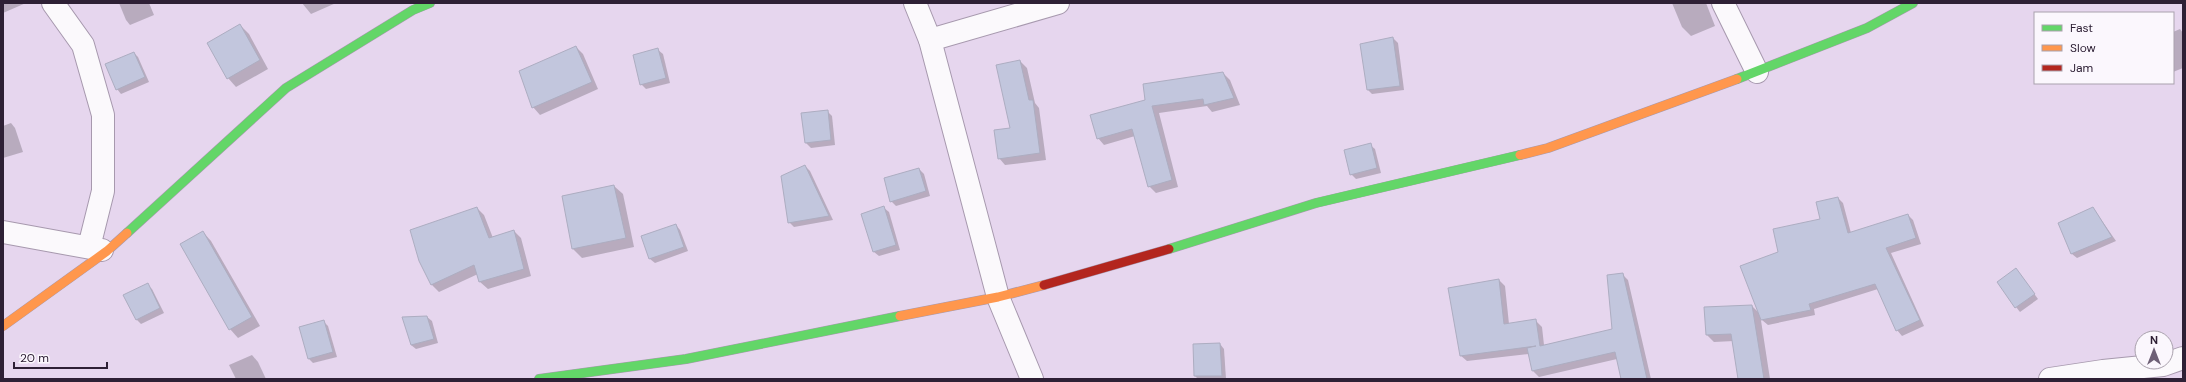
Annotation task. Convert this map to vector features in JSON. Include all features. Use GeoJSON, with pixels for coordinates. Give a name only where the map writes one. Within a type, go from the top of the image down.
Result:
{"type":"FeatureCollection","features":[{"type":"Feature","properties":{"kind":"street"},"geometry":{"type":"LineString","coordinates":[[52,3],[84,45],[103,114],[103,191],[98,249]]}},
{"type":"Feature","properties":{"kind":"street"},"geometry":{"type":"LineString","coordinates":[[3,326],[98,249],[286,88],[413,10],[430,3]]}},
{"type":"Feature","properties":{"kind":"street"},"geometry":{"type":"LineString","coordinates":[[915,3],[930,40],[998,297],[1032,379]]}},
{"type":"Feature","properties":{"kind":"street"},"geometry":{"type":"LineString","coordinates":[[930,40],[1058,3]]}},
{"type":"Feature","properties":{"kind":"street"},"geometry":{"type":"LineString","coordinates":[[1723,3],[1758,72]]}},
{"type":"Feature","properties":{"kind":"street"},"geometry":{"type":"LineString","coordinates":[[540,379],[686,359],[998,297],[1110,267],[1316,203],[1548,148],[1758,72],[1867,28],[1913,3]]}},
{"type":"Feature","properties":{"kind":"street"},"geometry":{"type":"LineString","coordinates":[[3,232],[98,249]]}},
{"type":"Feature","properties":{"kind":"street"},"geometry":{"type":"LineString","coordinates":[[2050,379],[2103,371],[2163,365],[2183,358]]}},
{"type":"Feature","properties":{"kind":"building"},"geometry":{"type":"Polygon","coordinates":[[[240,24],[260,60],[227,79],[207,43],[240,24]]]}},
{"type":"Feature","properties":{"kind":"building"},"geometry":{"type":"Polygon","coordinates":[[[1393,37],[1400,86],[1367,90],[1360,44],[1393,37]]]}},
{"type":"Feature","properties":{"kind":"building"},"geometry":{"type":"Polygon","coordinates":[[[576,46],[592,82],[532,108],[519,71],[576,46]]]}},
{"type":"Feature","properties":{"kind":"building"},"geometry":{"type":"Polygon","coordinates":[[[658,48],[666,78],[640,85],[633,55],[658,48]]]}},
{"type":"Feature","properties":{"kind":"building"},"geometry":{"type":"Polygon","coordinates":[[[134,52],[145,77],[116,90],[105,64],[134,52]]]}},
{"type":"Feature","properties":{"kind":"building"},"geometry":{"type":"Polygon","coordinates":[[[1020,60],[1029,100],[1033,100],[1040,153],[998,159],[994,130],[1010,128],[996,65],[1020,60]]]}},
{"type":"Feature","properties":{"kind":"building"},"geometry":{"type":"Polygon","coordinates":[[[1223,72],[1234,98],[1204,105],[1203,99],[1152,106],[1172,180],[1148,187],[1132,129],[1097,139],[1090,115],[1145,100],[1143,84],[1223,72]]]}},
{"type":"Feature","properties":{"kind":"building"},"geometry":{"type":"Polygon","coordinates":[[[828,110],[831,140],[805,143],[801,113],[828,110]]]}},
{"type":"Feature","properties":{"kind":"building"},"geometry":{"type":"Polygon","coordinates":[[[1371,143],[1377,168],[1350,175],[1344,150],[1371,143]]]}},
{"type":"Feature","properties":{"kind":"building"},"geometry":{"type":"Polygon","coordinates":[[[805,165],[829,216],[788,223],[781,176],[805,165]]]}},
{"type":"Feature","properties":{"kind":"building"},"geometry":{"type":"Polygon","coordinates":[[[919,168],[926,191],[890,202],[884,178],[919,168]]]}},
{"type":"Feature","properties":{"kind":"building"},"geometry":{"type":"Polygon","coordinates":[[[614,185],[626,238],[572,249],[562,196],[614,185]]]}},
{"type":"Feature","properties":{"kind":"building"},"geometry":{"type":"Polygon","coordinates":[[[1838,197],[1848,233],[1908,214],[1916,238],[1886,248],[1920,320],[1896,331],[1875,284],[1809,304],[1811,310],[1761,320],[1740,266],[1778,252],[1773,229],[1820,219],[1816,202],[1838,197]]]}},
{"type":"Feature","properties":{"kind":"building"},"geometry":{"type":"Polygon","coordinates":[[[884,206],[896,245],[873,252],[861,214],[884,206]]]}},
{"type":"Feature","properties":{"kind":"building"},"geometry":{"type":"Polygon","coordinates":[[[477,207],[489,238],[514,230],[524,269],[479,282],[474,265],[431,285],[419,261],[410,230],[477,207]]]}},
{"type":"Feature","properties":{"kind":"building"},"geometry":{"type":"Polygon","coordinates":[[[2093,207],[2112,237],[2071,254],[2058,223],[2093,207]]]}},
{"type":"Feature","properties":{"kind":"building"},"geometry":{"type":"Polygon","coordinates":[[[676,224],[684,247],[649,259],[641,236],[676,224]]]}},
{"type":"Feature","properties":{"kind":"building"},"geometry":{"type":"Polygon","coordinates":[[[203,231],[252,317],[229,330],[180,244],[203,231]]]}},
{"type":"Feature","properties":{"kind":"building"},"geometry":{"type":"Polygon","coordinates":[[[2016,268],[2035,294],[2015,308],[1997,282],[2016,268]]]}},
{"type":"Feature","properties":{"kind":"building"},"geometry":{"type":"Polygon","coordinates":[[[1623,273],[1647,379],[1621,379],[1615,352],[1532,371],[1527,348],[1536,346],[1460,356],[1448,288],[1499,279],[1504,324],[1536,319],[1540,346],[1612,329],[1607,275],[1623,273]]]}},
{"type":"Feature","properties":{"kind":"building"},"geometry":{"type":"Polygon","coordinates":[[[148,283],[160,308],[136,320],[123,295],[148,283]]]}},
{"type":"Feature","properties":{"kind":"building"},"geometry":{"type":"Polygon","coordinates":[[[1752,305],[1764,379],[1738,379],[1731,334],[1706,335],[1704,307],[1752,305]]]}},
{"type":"Feature","properties":{"kind":"building"},"geometry":{"type":"Polygon","coordinates":[[[427,316],[434,339],[411,345],[402,317],[427,316]]]}},
{"type":"Feature","properties":{"kind":"building"},"geometry":{"type":"Polygon","coordinates":[[[324,320],[333,352],[308,359],[299,327],[324,320]]]}},
{"type":"Feature","properties":{"kind":"building"},"geometry":{"type":"Polygon","coordinates":[[[1220,343],[1222,376],[1194,376],[1193,344],[1220,343]]]}},
{"type":"Feature","properties":{"kind":"traffic: fast"},"geometry":{"type":"LineString","coordinates":[[127,233],[286,88],[413,10],[430,3]]}},
{"type":"Feature","properties":{"kind":"traffic: fast"},"geometry":{"type":"LineString","coordinates":[[1737,79],[1867,28],[1913,3]]}},
{"type":"Feature","properties":{"kind":"traffic: fast"},"geometry":{"type":"LineString","coordinates":[[1169,249],[1316,203],[1520,155]]}},
{"type":"Feature","properties":{"kind":"traffic: fast"},"geometry":{"type":"LineString","coordinates":[[539,379],[686,359],[900,316]]}},
{"type":"Feature","properties":{"kind":"traffic: slow"},"geometry":{"type":"LineString","coordinates":[[1520,155],[1548,148],[1737,79]]}},
{"type":"Feature","properties":{"kind":"traffic: slow"},"geometry":{"type":"LineString","coordinates":[[3,326],[107,251],[127,233]]}},
{"type":"Feature","properties":{"kind":"traffic: slow"},"geometry":{"type":"LineString","coordinates":[[900,316],[998,297],[1044,285]]}},
{"type":"Feature","properties":{"kind":"traffic: jam"},"geometry":{"type":"LineString","coordinates":[[1044,285],[1169,249]]}}]}
